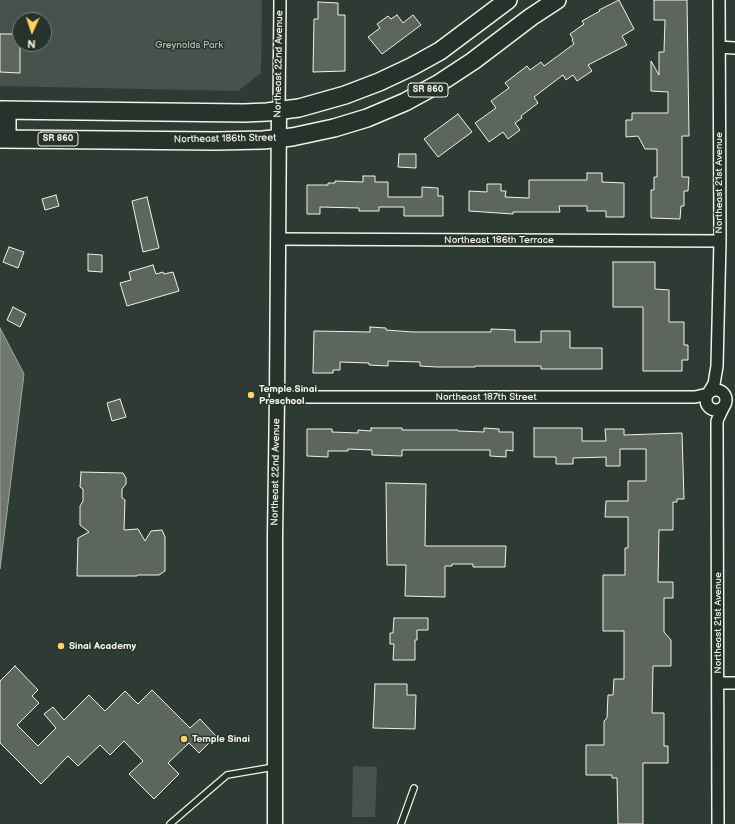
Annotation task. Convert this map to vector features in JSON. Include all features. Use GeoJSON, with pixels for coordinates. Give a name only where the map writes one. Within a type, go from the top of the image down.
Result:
{"type":"FeatureCollection","features":[{"type":"Feature","properties":{"kind":"main road","name":"SR 860"},"geometry":{"type":"LineString","coordinates":[[4,110],[255,113],[299,108],[345,95],[395,75],[440,51],[508,0]]}},
{"type":"Feature","properties":{"kind":"main road","name":"Northeast 186th Street"},"geometry":{"type":"LineString","coordinates":[[4,139],[216,141],[278,139],[351,123],[405,102],[438,84],[557,0]]}},
{"type":"Feature","properties":{"kind":"main road"},"geometry":{"type":"LineString","coordinates":[[4,110],[4,139]]}},
{"type":"Feature","properties":{"kind":"street","name":"Northeast 22nd Avenue"},"geometry":{"type":"LineString","coordinates":[[274,824],[280,0]]}},
{"type":"Feature","properties":{"kind":"street","name":"Northeast 21st Avenue"},"geometry":{"type":"LineString","coordinates":[[717,421],[708,400],[714,384],[717,366],[720,241],[719,0]]}},
{"type":"Feature","properties":{"kind":"street"},"geometry":{"type":"LineString","coordinates":[[719,47],[735,48]]}},
{"type":"Feature","properties":{"kind":"street","name":"Northeast 186th Terrace"},"geometry":{"type":"LineString","coordinates":[[278,238],[720,241]]}},
{"type":"Feature","properties":{"kind":"street","name":"Northeast 21st Avenue"},"geometry":{"type":"LineString","coordinates":[[717,366],[727,400],[717,421],[718,824]]}},
{"type":"Feature","properties":{"kind":"street"},"geometry":{"type":"LineString","coordinates":[[724,393],[718,389],[715,389],[708,400],[715,410],[722,409],[724,406]]}},
{"type":"Feature","properties":{"kind":"street","name":"Northeast 187th Street"},"geometry":{"type":"LineString","coordinates":[[277,397],[695,397],[708,400]]}},
{"type":"Feature","properties":{"kind":"street"},"geometry":{"type":"LineString","coordinates":[[718,683],[735,683]]}},
{"type":"Feature","properties":{"kind":"lane"},"geometry":{"type":"LineString","coordinates":[[170,824],[227,775],[275,767]]}},
{"type":"Feature","properties":{"kind":"lane"},"geometry":{"type":"LineString","coordinates":[[401,824],[414,788]]}},
{"type":"Feature","properties":{"kind":"green space","name":"Greynolds Park"},"geometry":{"type":"Polygon","coordinates":[[[0,0],[262,0],[261,73],[238,91],[0,86],[0,0]]]}},
{"type":"Feature","properties":{"kind":"green space"},"geometry":{"type":"Polygon","coordinates":[[[353,766],[377,767],[375,817],[352,817],[353,766]]]}},
{"type":"Feature","properties":{"kind":"shaded area"},"geometry":{"type":"Polygon","coordinates":[[[0,328],[24,374],[0,569],[0,328]]]}},
{"type":"Feature","properties":{"kind":"building"},"geometry":{"type":"Polygon","coordinates":[[[619,0],[634,29],[622,36],[627,45],[588,65],[592,71],[577,81],[573,75],[566,80],[563,75],[534,97],[538,103],[521,116],[522,118],[515,123],[520,130],[508,139],[503,132],[489,142],[475,123],[496,108],[491,101],[509,88],[505,83],[527,66],[530,70],[541,62],[544,66],[574,44],[570,34],[584,24],[582,21],[619,0]]]}},
{"type":"Feature","properties":{"kind":"building"},"geometry":{"type":"Polygon","coordinates":[[[654,0],[687,0],[689,136],[682,136],[682,177],[689,177],[688,191],[684,191],[684,206],[681,206],[680,219],[651,218],[651,190],[654,190],[654,177],[657,177],[657,149],[645,149],[638,136],[626,137],[626,120],[632,120],[632,113],[668,113],[668,92],[651,91],[651,61],[659,75],[659,52],[664,52],[665,20],[654,20],[654,0]]]}},
{"type":"Feature","properties":{"kind":"building"},"geometry":{"type":"Polygon","coordinates":[[[318,2],[338,3],[338,15],[345,15],[345,71],[313,72],[314,19],[318,19],[318,2]]]}},
{"type":"Feature","properties":{"kind":"building"},"geometry":{"type":"Polygon","coordinates":[[[397,15],[403,23],[413,15],[421,25],[382,54],[368,37],[380,28],[377,24],[388,16],[391,19],[397,15]]]}},
{"type":"Feature","properties":{"kind":"building"},"geometry":{"type":"Polygon","coordinates":[[[0,34],[12,34],[12,52],[20,52],[20,73],[0,72],[0,34]]]}},
{"type":"Feature","properties":{"kind":"building"},"geometry":{"type":"Polygon","coordinates":[[[458,114],[472,132],[438,157],[424,139],[458,114]]]}},
{"type":"Feature","properties":{"kind":"building"},"geometry":{"type":"Polygon","coordinates":[[[399,154],[416,154],[416,168],[398,167],[399,154]]]}},
{"type":"Feature","properties":{"kind":"building"},"geometry":{"type":"Polygon","coordinates":[[[587,173],[602,173],[602,182],[624,183],[624,217],[606,217],[606,211],[587,211],[587,206],[559,206],[560,212],[513,212],[513,214],[469,211],[469,191],[487,192],[487,184],[501,184],[501,191],[506,191],[505,197],[529,198],[529,180],[587,180],[587,173]]]}},
{"type":"Feature","properties":{"kind":"building"},"geometry":{"type":"Polygon","coordinates":[[[363,176],[375,176],[375,182],[388,182],[388,197],[422,197],[422,187],[438,188],[438,196],[443,196],[443,216],[404,216],[404,207],[379,207],[379,211],[359,211],[359,208],[320,207],[320,214],[307,214],[307,185],[328,185],[328,183],[335,183],[335,181],[363,182],[363,176]]]}},
{"type":"Feature","properties":{"kind":"building"},"geometry":{"type":"Polygon","coordinates":[[[56,195],[59,206],[45,210],[42,199],[56,195]]]}},
{"type":"Feature","properties":{"kind":"building"},"geometry":{"type":"Polygon","coordinates":[[[147,197],[159,248],[143,252],[132,201],[147,197]]]}},
{"type":"Feature","properties":{"kind":"building"},"geometry":{"type":"Polygon","coordinates":[[[9,247],[24,252],[18,268],[3,262],[9,247]]]}},
{"type":"Feature","properties":{"kind":"building"},"geometry":{"type":"Polygon","coordinates":[[[88,254],[102,255],[102,272],[88,271],[88,254]]]}},
{"type":"Feature","properties":{"kind":"building"},"geometry":{"type":"Polygon","coordinates":[[[613,262],[655,262],[655,289],[669,290],[669,322],[684,322],[684,345],[688,345],[688,360],[682,360],[682,371],[643,371],[643,307],[613,307],[613,262]]]}},
{"type":"Feature","properties":{"kind":"building"},"geometry":{"type":"Polygon","coordinates":[[[153,265],[156,274],[173,272],[179,291],[127,306],[120,283],[131,280],[129,272],[153,265]]]}},
{"type":"Feature","properties":{"kind":"building"},"geometry":{"type":"Polygon","coordinates":[[[13,307],[26,314],[20,327],[7,320],[13,307]]]}},
{"type":"Feature","properties":{"kind":"building"},"geometry":{"type":"Polygon","coordinates":[[[370,327],[413,332],[491,332],[491,329],[515,330],[515,342],[541,342],[541,331],[570,331],[570,348],[602,348],[602,369],[541,369],[541,366],[437,367],[420,366],[420,362],[388,361],[388,366],[369,365],[369,363],[340,362],[340,370],[333,370],[333,373],[313,373],[314,331],[370,332],[370,327]]]}},
{"type":"Feature","properties":{"kind":"building"},"geometry":{"type":"Polygon","coordinates":[[[120,399],[126,417],[112,421],[107,403],[120,399]]]}},
{"type":"Feature","properties":{"kind":"building"},"geometry":{"type":"Polygon","coordinates":[[[371,428],[484,432],[484,428],[499,429],[499,432],[513,432],[513,451],[506,450],[506,457],[490,456],[490,450],[402,450],[402,456],[372,455],[372,450],[348,449],[348,451],[328,451],[328,457],[307,456],[307,429],[332,429],[332,432],[358,433],[358,430],[371,431],[371,428]]]}},
{"type":"Feature","properties":{"kind":"building"},"geometry":{"type":"Polygon","coordinates":[[[534,428],[582,428],[582,441],[606,441],[605,429],[624,429],[624,435],[682,433],[684,499],[677,499],[677,502],[673,502],[673,530],[659,530],[658,582],[673,582],[673,598],[664,598],[664,632],[671,640],[671,666],[653,666],[652,713],[664,713],[664,746],[668,746],[668,763],[643,763],[643,824],[618,824],[617,778],[612,778],[612,775],[586,775],[586,745],[604,745],[604,721],[607,718],[608,695],[613,695],[614,679],[624,679],[624,631],[603,631],[603,575],[625,575],[625,548],[628,548],[628,517],[605,517],[606,501],[628,501],[628,481],[646,481],[646,449],[620,449],[620,466],[606,466],[606,457],[573,458],[573,464],[556,464],[556,457],[534,457],[534,428]]]}},
{"type":"Feature","properties":{"kind":"building"},"geometry":{"type":"Polygon","coordinates":[[[81,472],[123,473],[126,478],[126,484],[122,489],[122,498],[125,500],[124,530],[138,529],[145,541],[151,531],[162,530],[165,537],[165,571],[159,575],[77,576],[78,538],[89,532],[80,525],[80,506],[83,501],[83,489],[80,487],[81,472]]]}},
{"type":"Feature","properties":{"kind":"building"},"geometry":{"type":"Polygon","coordinates":[[[386,483],[426,484],[425,546],[506,546],[505,567],[473,567],[473,564],[452,564],[452,566],[445,566],[445,597],[405,596],[406,565],[387,565],[386,483]]]}},
{"type":"Feature","properties":{"kind":"building"},"geometry":{"type":"Polygon","coordinates":[[[394,618],[428,618],[428,630],[417,630],[417,640],[415,640],[415,660],[393,660],[394,644],[390,644],[390,633],[393,633],[394,618]]]}},
{"type":"Feature","properties":{"kind":"building"},"geometry":{"type":"Polygon","coordinates":[[[15,666],[38,690],[32,696],[39,703],[17,725],[38,746],[56,728],[44,714],[53,707],[64,720],[89,695],[105,711],[125,691],[138,704],[152,690],[190,728],[200,719],[216,736],[199,753],[189,743],[168,763],[179,774],[154,799],[129,774],[143,761],[124,741],[110,755],[100,745],[78,766],[68,756],[41,784],[0,743],[0,681],[15,666]]]}},
{"type":"Feature","properties":{"kind":"building"},"geometry":{"type":"Polygon","coordinates":[[[375,684],[407,684],[407,695],[416,695],[415,729],[373,728],[375,684]]]}},
{"type":"Feature","properties":{"kind":"place","name":"Temple Sinai Preschool"},"geometry":{"type":"Point","coordinates":[251,395]}},
{"type":"Feature","properties":{"kind":"place","name":"Sinai Academy"},"geometry":{"type":"Point","coordinates":[61,646]}},
{"type":"Feature","properties":{"kind":"place","name":"Temple Sinai"},"geometry":{"type":"Point","coordinates":[184,739]}}]}
